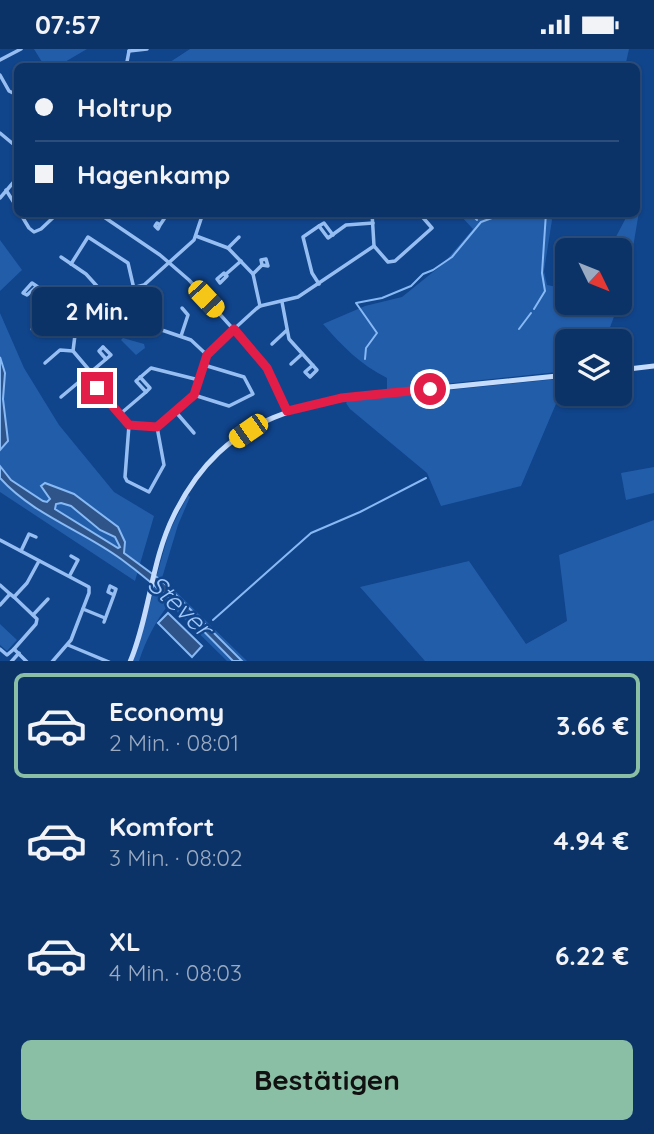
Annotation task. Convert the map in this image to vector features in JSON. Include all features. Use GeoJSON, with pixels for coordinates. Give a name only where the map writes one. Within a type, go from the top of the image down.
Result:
{"type":"FeatureCollection","features":[{"type":"Feature","properties":{"kind":"main road"},"geometry":{"type":"LineString","coordinates":[[632,369],[654,366]]}},
{"type":"Feature","properties":{"kind":"main road"},"geometry":{"type":"LineString","coordinates":[[130,661],[173,516],[202,472],[235,440],[287,411],[341,398],[555,376]]}},
{"type":"Feature","properties":{"kind":"street"},"geometry":{"type":"LineString","coordinates":[[0,60],[21,49]]}},
{"type":"Feature","properties":{"kind":"street"},"geometry":{"type":"LineString","coordinates":[[129,50],[147,49]]}},
{"type":"Feature","properties":{"kind":"street"},"geometry":{"type":"LineString","coordinates":[[0,75],[9,91],[14,94]]}},
{"type":"Feature","properties":{"kind":"street"},"geometry":{"type":"LineString","coordinates":[[0,133],[14,145]]}},
{"type":"Feature","properties":{"kind":"street"},"geometry":{"type":"LineString","coordinates":[[0,198],[14,181]]}},
{"type":"Feature","properties":{"kind":"street"},"geometry":{"type":"LineString","coordinates":[[6,189],[14,202]]}},
{"type":"Feature","properties":{"kind":"street"},"geometry":{"type":"LineString","coordinates":[[22,217],[34,232],[54,217]]}},
{"type":"Feature","properties":{"kind":"street"},"geometry":{"type":"LineString","coordinates":[[104,217],[170,262],[234,329],[267,368],[287,411]]}},
{"type":"Feature","properties":{"kind":"street"},"geometry":{"type":"LineString","coordinates":[[160,225],[165,217]]}},
{"type":"Feature","properties":{"kind":"street"},"geometry":{"type":"LineString","coordinates":[[202,217],[196,236],[141,287],[104,295],[77,319],[73,351],[101,384],[100,389],[129,425],[157,427],[194,395],[207,355],[260,306],[298,297],[374,246]]}},
{"type":"Feature","properties":{"kind":"street"},"geometry":{"type":"LineString","coordinates":[[372,217],[374,246],[388,262],[396,261],[432,228],[422,217]]}},
{"type":"Feature","properties":{"kind":"street"},"geometry":{"type":"LineString","coordinates":[[319,284],[312,273],[303,237],[319,226],[328,238],[346,225],[373,223]]}},
{"type":"Feature","properties":{"kind":"street"},"geometry":{"type":"LineString","coordinates":[[196,236],[228,248],[253,274],[260,306]]}},
{"type":"Feature","properties":{"kind":"street"},"geometry":{"type":"LineString","coordinates":[[71,264],[88,237],[128,263],[134,289]]}},
{"type":"Feature","properties":{"kind":"street"},"geometry":{"type":"LineString","coordinates":[[228,248],[239,237]]}},
{"type":"Feature","properties":{"kind":"street"},"geometry":{"type":"LineString","coordinates":[[61,257],[86,274],[104,295]]}},
{"type":"Feature","properties":{"kind":"street"},"geometry":{"type":"LineString","coordinates":[[225,275],[241,261]]}},
{"type":"Feature","properties":{"kind":"street"},"geometry":{"type":"LineString","coordinates":[[253,274],[262,265]]}},
{"type":"Feature","properties":{"kind":"street"},"geometry":{"type":"LineString","coordinates":[[36,286],[60,302],[77,319]]}},
{"type":"Feature","properties":{"kind":"street"},"geometry":{"type":"LineString","coordinates":[[141,287],[150,326],[193,341],[207,355]]}},
{"type":"Feature","properties":{"kind":"street"},"geometry":{"type":"LineString","coordinates":[[32,329],[60,302]]}},
{"type":"Feature","properties":{"kind":"street"},"geometry":{"type":"LineString","coordinates":[[282,302],[289,339],[313,365]]}},
{"type":"Feature","properties":{"kind":"street"},"geometry":{"type":"LineString","coordinates":[[181,336],[188,315],[182,308]]}},
{"type":"Feature","properties":{"kind":"street"},"geometry":{"type":"LineString","coordinates":[[272,344],[287,330]]}},
{"type":"Feature","properties":{"kind":"street"},"geometry":{"type":"LineString","coordinates":[[45,363],[60,350],[73,351]]}},
{"type":"Feature","properties":{"kind":"street"},"geometry":{"type":"LineString","coordinates":[[291,364],[302,354]]}},
{"type":"Feature","properties":{"kind":"street"},"geometry":{"type":"LineString","coordinates":[[61,397],[106,359]]}},
{"type":"Feature","properties":{"kind":"street"},"geometry":{"type":"LineString","coordinates":[[194,395],[229,406],[254,394],[244,377],[204,365]]}},
{"type":"Feature","properties":{"kind":"street"},"geometry":{"type":"LineString","coordinates":[[119,415],[146,392],[136,381],[154,367],[199,380]]}},
{"type":"Feature","properties":{"kind":"street"},"geometry":{"type":"LineString","coordinates":[[175,411],[194,433]]}},
{"type":"Feature","properties":{"kind":"street"},"geometry":{"type":"LineString","coordinates":[[129,425],[125,477],[127,481],[149,492],[164,465],[157,427]]}},
{"type":"Feature","properties":{"kind":"street"},"geometry":{"type":"LineString","coordinates":[[22,551],[29,534],[36,537]]}},
{"type":"Feature","properties":{"kind":"street"},"geometry":{"type":"LineString","coordinates":[[0,540],[86,583],[90,590],[74,636],[52,661]]}},
{"type":"Feature","properties":{"kind":"street"},"geometry":{"type":"LineString","coordinates":[[70,575],[78,560],[71,556]]}},
{"type":"Feature","properties":{"kind":"street"},"geometry":{"type":"LineString","coordinates":[[0,604],[26,583],[39,561]]}},
{"type":"Feature","properties":{"kind":"street"},"geometry":{"type":"LineString","coordinates":[[0,585],[37,619],[36,624],[7,655],[0,649]]}},
{"type":"Feature","properties":{"kind":"street"},"geometry":{"type":"LineString","coordinates":[[83,609],[104,620],[114,595]]}},
{"type":"Feature","properties":{"kind":"street"},"geometry":{"type":"LineString","coordinates":[[33,615],[48,599]]}},
{"type":"Feature","properties":{"kind":"street"},"geometry":{"type":"LineString","coordinates":[[68,645],[109,661]]}},
{"type":"Feature","properties":{"kind":"street"},"geometry":{"type":"LineString","coordinates":[[13,649],[27,661]]}},
{"type":"Feature","properties":{"kind":"street"},"geometry":{"type":"LineString","coordinates":[[11,661],[19,653]]}},
{"type":"Feature","properties":{"kind":"shaded area"},"geometry":{"type":"Polygon","coordinates":[[[34,49],[87,49],[63,63],[43,63],[34,49]]]}},
{"type":"Feature","properties":{"kind":"shaded area"},"geometry":{"type":"Polygon","coordinates":[[[190,49],[629,49],[626,63],[169,63],[190,49]]]}},
{"type":"Feature","properties":{"kind":"shaded area"},"geometry":{"type":"Polygon","coordinates":[[[462,217],[551,217],[544,271],[547,285],[555,287],[555,315],[615,315],[609,329],[555,329],[555,372],[387,390],[387,378],[352,354],[323,324],[365,306],[402,297],[443,264],[473,229],[462,217]]]}},
{"type":"Feature","properties":{"kind":"shaded area"},"geometry":{"type":"Polygon","coordinates":[[[626,217],[638,217],[632,253],[632,238],[615,238],[626,217]]]}},
{"type":"Feature","properties":{"kind":"shaded area"},"geometry":{"type":"Polygon","coordinates":[[[0,240],[22,270],[0,291],[0,240]]]}},
{"type":"Feature","properties":{"kind":"shaded area"},"geometry":{"type":"Polygon","coordinates":[[[0,313],[24,368],[59,425],[114,492],[154,516],[135,581],[0,492],[0,313]]]}},
{"type":"Feature","properties":{"kind":"shaded area"},"geometry":{"type":"Polygon","coordinates":[[[123,338],[144,344],[145,348],[136,355],[121,340],[123,338]]]}},
{"type":"Feature","properties":{"kind":"shaded area"},"geometry":{"type":"Polygon","coordinates":[[[555,379],[555,406],[521,486],[441,506],[427,473],[350,409],[346,403],[349,400],[555,379]]]}},
{"type":"Feature","properties":{"kind":"shaded area"},"geometry":{"type":"Polygon","coordinates":[[[654,467],[654,493],[626,500],[621,473],[654,467]]]}},
{"type":"Feature","properties":{"kind":"shaded area"},"geometry":{"type":"Polygon","coordinates":[[[188,495],[190,497],[178,525],[162,578],[247,661],[242,661],[203,620],[156,578],[169,532],[188,495]]]}},
{"type":"Feature","properties":{"kind":"shaded area"},"geometry":{"type":"Polygon","coordinates":[[[654,520],[654,661],[425,661],[360,587],[469,561],[526,644],[567,621],[559,555],[654,520]]]}},
{"type":"Feature","properties":{"kind":"shaded area"},"geometry":{"type":"Polygon","coordinates":[[[155,586],[233,661],[227,661],[169,604],[151,631],[139,661],[133,661],[155,586]]]}},
{"type":"Feature","properties":{"kind":"shaded area"},"geometry":{"type":"Polygon","coordinates":[[[0,624],[17,640],[7,651],[0,645],[0,624]]]}},
{"type":"Feature","properties":{"kind":"water"},"geometry":{"type":"Polygon","coordinates":[[[0,357],[5,373],[3,399],[8,441],[0,450],[0,357]]]}},
{"type":"Feature","properties":{"kind":"water","name":"Stever"},"geometry":{"type":"Polygon","coordinates":[[[0,466],[11,480],[47,502],[50,499],[41,486],[45,483],[74,494],[118,527],[125,542],[124,553],[162,581],[242,661],[233,661],[165,595],[121,559],[27,502],[0,478],[0,466]],[[61,503],[56,504],[55,509],[120,547],[115,537],[100,530],[71,506],[61,503]]]}},
{"type":"Feature","properties":{"kind":"water"},"geometry":{"type":"Polygon","coordinates":[[[168,613],[202,646],[192,657],[158,623],[168,613]]]}},
{"type":"Feature","properties":{"kind":"waterway"},"geometry":{"type":"LineString","coordinates":[[474,217],[477,220]]}},
{"type":"Feature","properties":{"kind":"waterway"},"geometry":{"type":"LineString","coordinates":[[534,309],[545,291],[542,273],[546,217]]}},
{"type":"Feature","properties":{"kind":"waterway"},"geometry":{"type":"LineString","coordinates":[[365,359],[366,348],[377,333],[356,303],[382,298],[411,286],[423,274],[452,257],[481,222],[492,218]]}},
{"type":"Feature","properties":{"kind":"waterway"},"geometry":{"type":"LineString","coordinates":[[519,329],[531,313]]}},
{"type":"Feature","properties":{"kind":"waterway","name":"Stever"},"geometry":{"type":"LineString","coordinates":[[213,620],[311,533],[360,512],[426,478]]}},
{"type":"Feature","properties":{"kind":"route"},"geometry":{"type":"LineString","coordinates":[[97,388],[129,425],[157,427],[194,395],[207,355],[234,329],[267,368],[287,411],[341,398],[430,389]]}}]}
